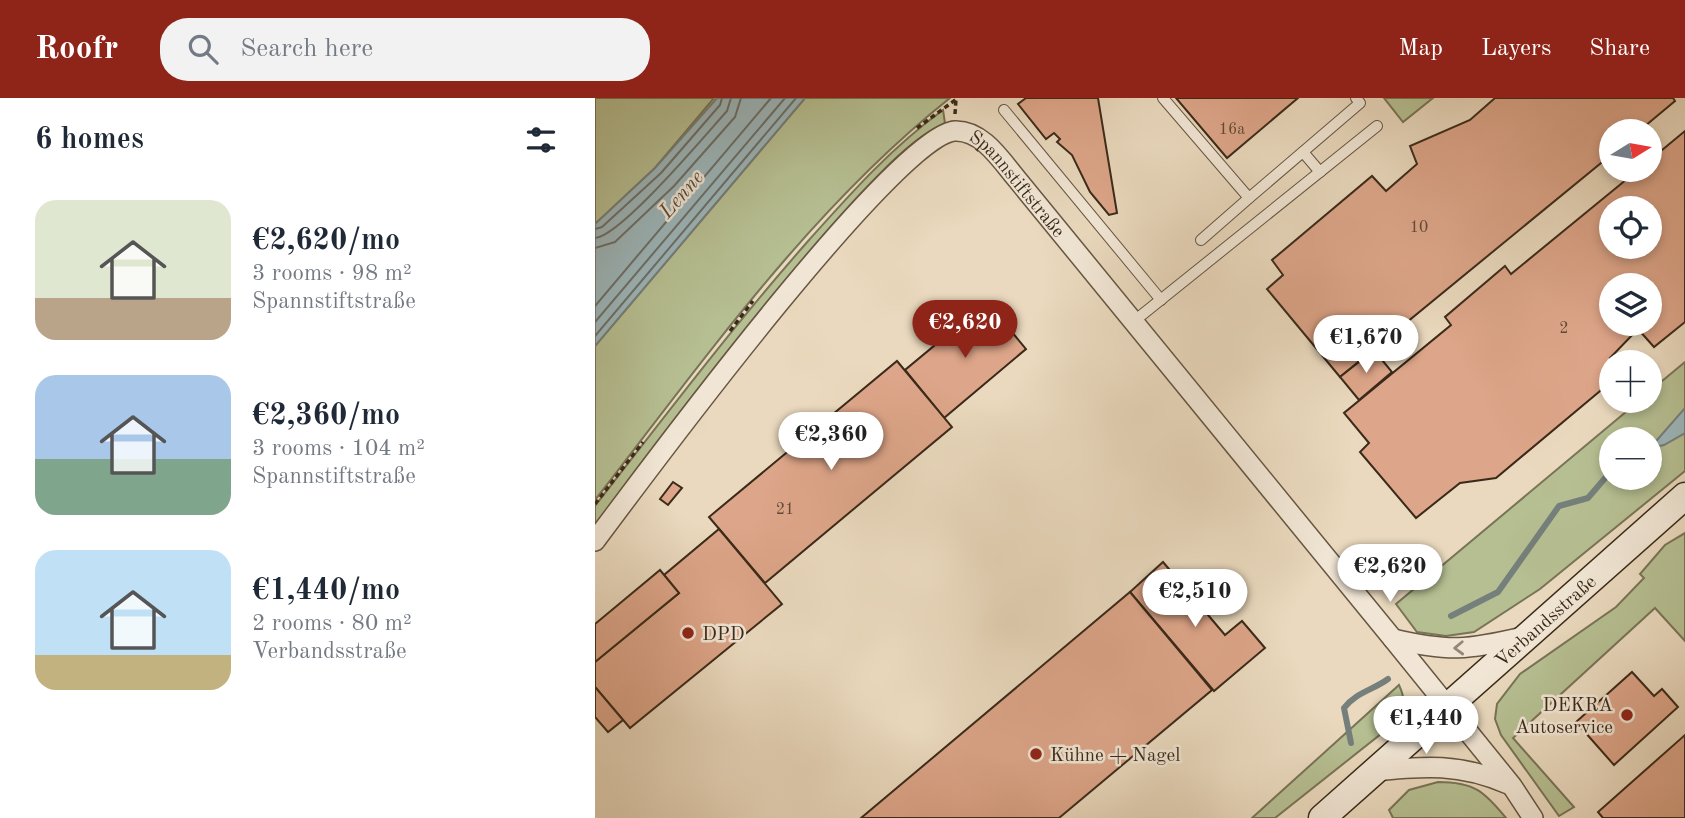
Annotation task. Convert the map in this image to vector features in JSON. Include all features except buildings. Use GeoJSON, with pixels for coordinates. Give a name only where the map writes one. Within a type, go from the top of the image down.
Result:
{"type":"FeatureCollection","features":[{"type":"Feature","properties":{"kind":"main road","name":"Verbandsstraße"},"geometry":{"type":"LineString","coordinates":[[1321,818],[1685,496]]}},
{"type":"Feature","properties":{"kind":"street","name":"Spannstiftstraße"},"geometry":{"type":"LineString","coordinates":[[595,541],[791,286],[901,167],[934,139],[954,131],[972,133],[988,146],[1512,786]]}},
{"type":"Feature","properties":{"kind":"street"},"geometry":{"type":"LineString","coordinates":[[1393,639],[1438,649],[1485,647],[1525,637]]}},
{"type":"Feature","properties":{"kind":"street"},"geometry":{"type":"LineString","coordinates":[[1374,771],[1432,765],[1485,774],[1512,786],[1533,818]]}},
{"type":"Feature","properties":{"kind":"lane"},"geometry":{"type":"LineString","coordinates":[[1163,98],[1249,198]]}},
{"type":"Feature","properties":{"kind":"lane"},"geometry":{"type":"LineString","coordinates":[[1201,240],[1360,103],[1356,98]]}},
{"type":"Feature","properties":{"kind":"lane"},"geometry":{"type":"LineString","coordinates":[[1005,110],[1161,300]]}},
{"type":"Feature","properties":{"kind":"lane"},"geometry":{"type":"LineString","coordinates":[[1132,323],[1377,126]]}},
{"type":"Feature","properties":{"kind":"lane"},"geometry":{"type":"LineString","coordinates":[[1303,152],[1320,172]]}},
{"type":"Feature","properties":{"kind":"green space"},"geometry":{"type":"Polygon","coordinates":[[[595,98],[714,98],[655,168],[595,224],[595,98]]]}},
{"type":"Feature","properties":{"kind":"green space"},"geometry":{"type":"Polygon","coordinates":[[[805,98],[950,98],[899,141],[805,237],[718,341],[595,500],[595,346],[805,98]]]}},
{"type":"Feature","properties":{"kind":"green space"},"geometry":{"type":"Polygon","coordinates":[[[1384,98],[1433,98],[1403,122],[1384,98]]]}},
{"type":"Feature","properties":{"kind":"green space"},"geometry":{"type":"Polygon","coordinates":[[[943,110],[945,123],[913,143],[885,169],[740,336],[595,526],[595,506],[754,305],[840,205],[906,139],[943,110]]]}},
{"type":"Feature","properties":{"kind":"green space"},"geometry":{"type":"Polygon","coordinates":[[[1685,362],[1685,471],[1662,490],[1662,427],[1608,427],[1625,413],[1662,413],[1662,381],[1685,362]]]}},
{"type":"Feature","properties":{"kind":"green space"},"geometry":{"type":"Polygon","coordinates":[[[1599,434],[1599,490],[1662,490],[1540,589],[1474,632],[1446,636],[1417,632],[1396,604],[1599,434]]]}},
{"type":"Feature","properties":{"kind":"green space"},"geometry":{"type":"Polygon","coordinates":[[[1685,533],[1685,641],[1655,608],[1513,738],[1574,807],[1559,816],[1501,735],[1495,719],[1497,704],[1520,674],[1616,607],[1644,578],[1640,574],[1665,545],[1685,533]]]}},
{"type":"Feature","properties":{"kind":"green space"},"geometry":{"type":"Polygon","coordinates":[[[1399,685],[1403,704],[1396,722],[1275,818],[1252,818],[1399,685]]]}},
{"type":"Feature","properties":{"kind":"green space"},"geometry":{"type":"Polygon","coordinates":[[[1438,782],[1470,786],[1491,801],[1506,818],[1393,818],[1389,810],[1409,790],[1438,782]]]}},
{"type":"Feature","properties":{"kind":"water","name":"Lenne"},"geometry":{"type":"Polygon","coordinates":[[[717,98],[805,98],[595,346],[595,224],[655,168],[717,98]]]}},
{"type":"Feature","properties":{"kind":"water"},"geometry":{"type":"Polygon","coordinates":[[[1685,408],[1685,433],[1662,445],[1662,434],[1685,408]]]}},
{"type":"Feature","properties":{"kind":"waterway"},"geometry":{"type":"LineString","coordinates":[[1451,616],[1498,592],[1559,506],[1588,498],[1599,485]]}},
{"type":"Feature","properties":{"kind":"waterway"},"geometry":{"type":"LineString","coordinates":[[1351,743],[1344,708],[1353,699],[1388,679]]}},
{"type":"Feature","properties":{"kind":"place","name":"DPD"},"geometry":{"type":"Point","coordinates":[688,633]}},
{"type":"Feature","properties":{"kind":"place","name":"DEKRA Autoservice"},"geometry":{"type":"Point","coordinates":[1627,715]}},
{"type":"Feature","properties":{"kind":"place","name":"Kühne + Nagel"},"geometry":{"type":"Point","coordinates":[1036,754]}}]}
